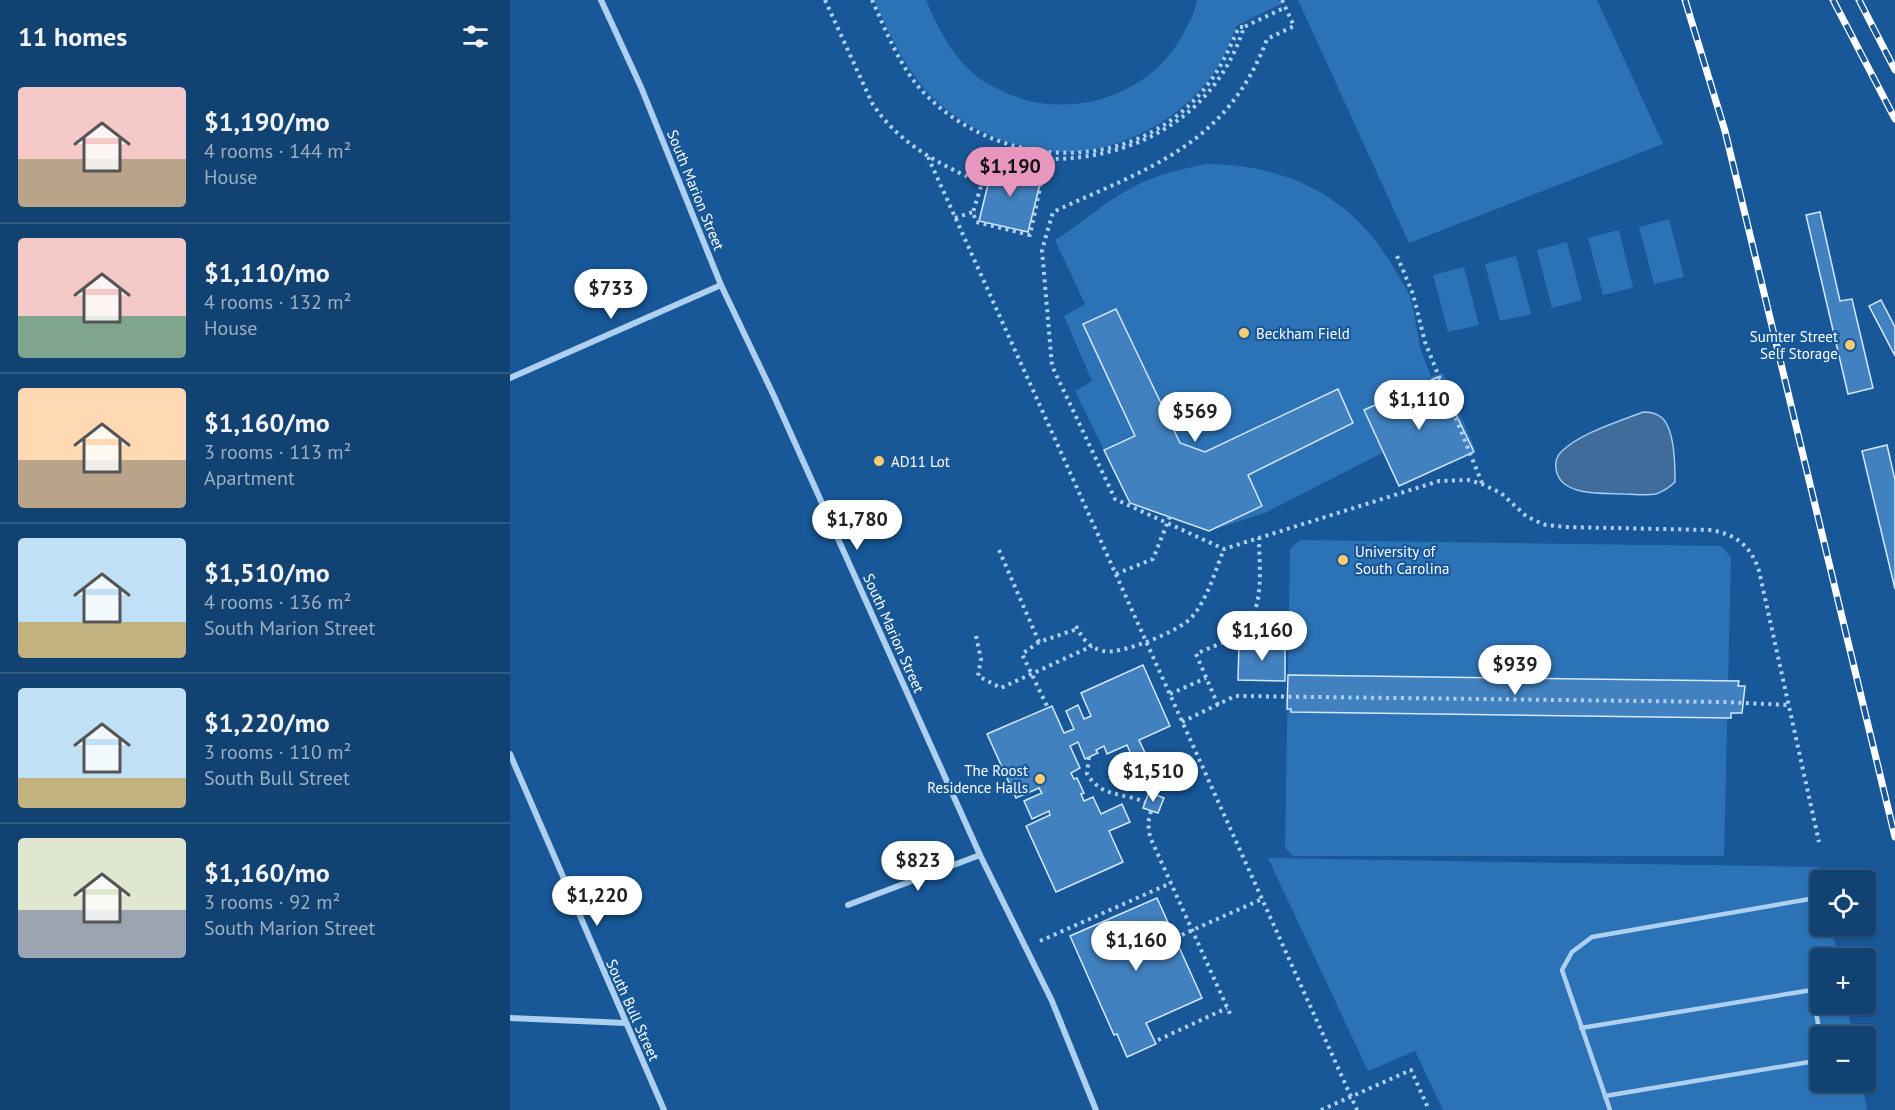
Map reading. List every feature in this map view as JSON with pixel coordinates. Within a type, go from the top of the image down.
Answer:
[{"type":"street","name":"South Marion Street","points":[[601,0],[641,87],[721,285],[773,394],[980,855],[1052,1001],[1096,1110]]},
{"type":"street","points":[[510,378],[721,285]]},
{"type":"street","name":"South Bull Street","points":[[510,754],[664,1110]]},
{"type":"street","points":[[848,905],[980,855]]},
{"type":"street","points":[[510,1018],[625,1023]]},
{"type":"lane","points":[[1610,1110],[1562,970],[1572,952],[1592,937],[1810,899]]},
{"type":"lane","points":[[1581,1028],[1810,990]]},
{"type":"lane","points":[[1605,1096],[1810,1062]]},
{"type":"path","points":[[825,0],[872,103],[892,130],[928,157],[982,183],[973,212],[976,222],[1030,235],[1046,159],[1083,158],[1110,153],[1149,139],[1171,125],[1190,111],[1216,84],[1239,43],[1244,27]]},
{"type":"path","points":[[872,0],[899,57],[925,94],[955,120],[972,130],[999,142],[1041,153],[1086,152],[1111,148],[1154,130],[1179,114],[1208,85],[1228,52],[1239,27],[1244,27],[1286,7]]},
{"type":"path","points":[[1282,0],[1294,26],[1267,39],[1252,75],[1212,125],[1165,160],[1053,212],[1042,250],[1052,366],[1115,499],[1224,549],[1439,481],[1468,480],[1501,493],[1526,516],[1546,525],[1710,530],[1731,535],[1755,558],[1759,571],[1819,842]]},
{"type":"path","points":[[1018,166],[1021,149]]},
{"type":"path","points":[[928,157],[1358,1110]]},
{"type":"path","points":[[955,218],[973,212]]},
{"type":"path","points":[[1397,256],[1413,294],[1425,342],[1482,484]]},
{"type":"path","points":[[1116,574],[1153,559],[1171,514]]},
{"type":"path","points":[[1218,705],[1196,654],[1236,635],[1249,623],[1258,593],[1259,538]]},
{"type":"path","points":[[1047,706],[1022,654],[1039,642],[1077,628],[1092,646],[1101,651],[1111,652],[1122,651],[1182,626],[1199,607],[1224,549]]},
{"type":"path","points":[[999,550],[1039,642]]},
{"type":"path","points":[[976,636],[981,659],[978,676],[1001,688],[1092,646]]},
{"type":"path","points":[[1170,694],[1206,678]]},
{"type":"path","points":[[1182,722],[1235,696],[1723,702],[1789,705]]},
{"type":"path","points":[[1089,757],[1087,774],[1096,786],[1110,794],[1128,796],[1145,802]]},
{"type":"path","points":[[1151,811],[1148,823],[1150,837],[1231,1016]]},
{"type":"path","points":[[1025,947],[1171,883]]},
{"type":"path","points":[[1175,938],[1262,899]]},
{"type":"path","points":[[1158,1040],[1227,1008]]},
{"type":"path","points":[[1321,1110],[1411,1070],[1429,1110]]},
{"type":"shaded area","points":[[874,0],[926,0],[954,53],[970,71],[1000,90],[1024,99],[1049,104],[1075,104],[1100,99],[1124,90],[1146,77],[1165,59],[1181,38],[1193,15],[1197,0],[1279,0],[1281,4],[1236,26],[1224,55],[1209,79],[1171,116],[1135,136],[1109,146],[1061,152],[1017,145],[974,128],[955,116],[923,87],[908,67]]},
{"type":"shaded area","points":[[1298,0],[1597,0],[1663,144],[1409,243]]},
{"type":"shaded area","name":"Beckham Field","points":[[1207,164],[1237,166],[1292,179],[1316,190],[1339,205],[1360,223],[1379,245],[1409,294],[1420,347],[1431,377],[1443,373],[1475,449],[1402,483],[1386,451],[1265,513],[1209,531],[1130,503],[1075,391],[1092,381],[1064,316],[1085,304],[1055,240],[1106,203],[1143,182],[1164,174]]},
{"type":"shaded area","points":[[1669,219],[1684,277],[1654,284],[1639,227]]},
{"type":"shaded area","points":[[1619,230],[1633,288],[1603,295],[1588,238]]},
{"type":"shaded area","points":[[1567,242],[1582,300],[1552,308],[1537,250]]},
{"type":"shaded area","points":[[1516,256],[1531,314],[1500,321],[1485,264]]},
{"type":"shaded area","points":[[1464,267],[1479,325],[1448,332],[1433,275]]},
{"type":"shaded area","points":[[1643,412],[1653,413],[1666,422],[1672,438],[1675,467],[1675,482],[1671,486],[1656,494],[1644,495],[1584,492],[1565,485],[1556,469],[1559,454],[1578,439]]},
{"type":"shaded area","points":[[1300,540],[1721,546],[1731,557],[1724,856],[1293,856],[1285,848],[1290,549]]},
{"type":"shaded area","points":[[1268,858],[1819,867],[1820,870],[1810,870],[1810,936],[1833,936],[1836,948],[1810,948],[1810,1014],[1848,1014],[1851,1026],[1810,1026],[1810,1092],[1864,1092],[1867,1110],[1443,1110],[1415,1051],[1368,1071]]},
{"type":"building","points":[[993,164],[1042,176],[1028,232],[979,221]]},
{"type":"building","name":"Sumter Street Self Storage","points":[[1820,212],[1840,301],[1852,299],[1873,388],[1848,394],[1806,215]]},
{"type":"building","name":"Sumter Street Self Storage","points":[[1881,300],[1895,327],[1895,356],[1869,306]]},
{"type":"building","points":[[1116,309],[1180,443],[1205,452],[1338,389],[1353,423],[1248,475],[1262,506],[1209,531],[1130,503],[1104,450],[1135,436],[1083,324]]},
{"type":"building","points":[[1438,377],[1474,452],[1399,486],[1364,410]]},
{"type":"building","points":[[1887,445],[1895,480],[1895,589],[1862,451]]},
{"type":"building","points":[[1239,643],[1285,644],[1285,681],[1238,680]]},
{"type":"building","name":"The Roost Residence Halls","points":[[1143,665],[1170,726],[1139,740],[1149,761],[1136,766],[1127,745],[1107,754],[1104,746],[1096,750],[1098,753],[1085,759],[1078,742],[1070,746],[1080,768],[1071,773],[1074,779],[1077,778],[1084,793],[1081,794],[1084,801],[1093,797],[1101,814],[1122,804],[1130,822],[1109,831],[1123,862],[1056,892],[1026,826],[1050,815],[1049,811],[1032,819],[1024,801],[1042,793],[1039,788],[1016,798],[987,734],[1052,706],[1064,733],[1074,729],[1066,711],[1078,705],[1084,719],[1091,716],[1081,693]]},
{"type":"building","points":[[1288,675],[1739,681],[1738,686],[1745,686],[1742,713],[1731,713],[1731,718],[1291,712],[1291,709],[1287,709]]},
{"type":"building","points":[[1149,792],[1164,798],[1158,813],[1143,808]]},
{"type":"building","points":[[1157,898],[1202,998],[1146,1023],[1156,1044],[1127,1057],[1117,1034],[1114,1035],[1070,936]]},
{"type":"railway","points":[[1685,0],[1725,131],[1895,837]]},
{"type":"railway","points":[[1833,0],[1895,119]]},
{"type":"railway","points":[[1859,0],[1895,70]]},
{"type":"place","name":"Beckham Field","points":[[1244,333]]},
{"type":"place","name":"Sumter Street Self Storage","points":[[1850,345]]},
{"type":"place","name":"AD11 Lot","points":[[879,461]]},
{"type":"place","name":"University of South Carolina","points":[[1343,560]]},
{"type":"place","name":"The Roost Residence Halls","points":[[1040,779]]}]
